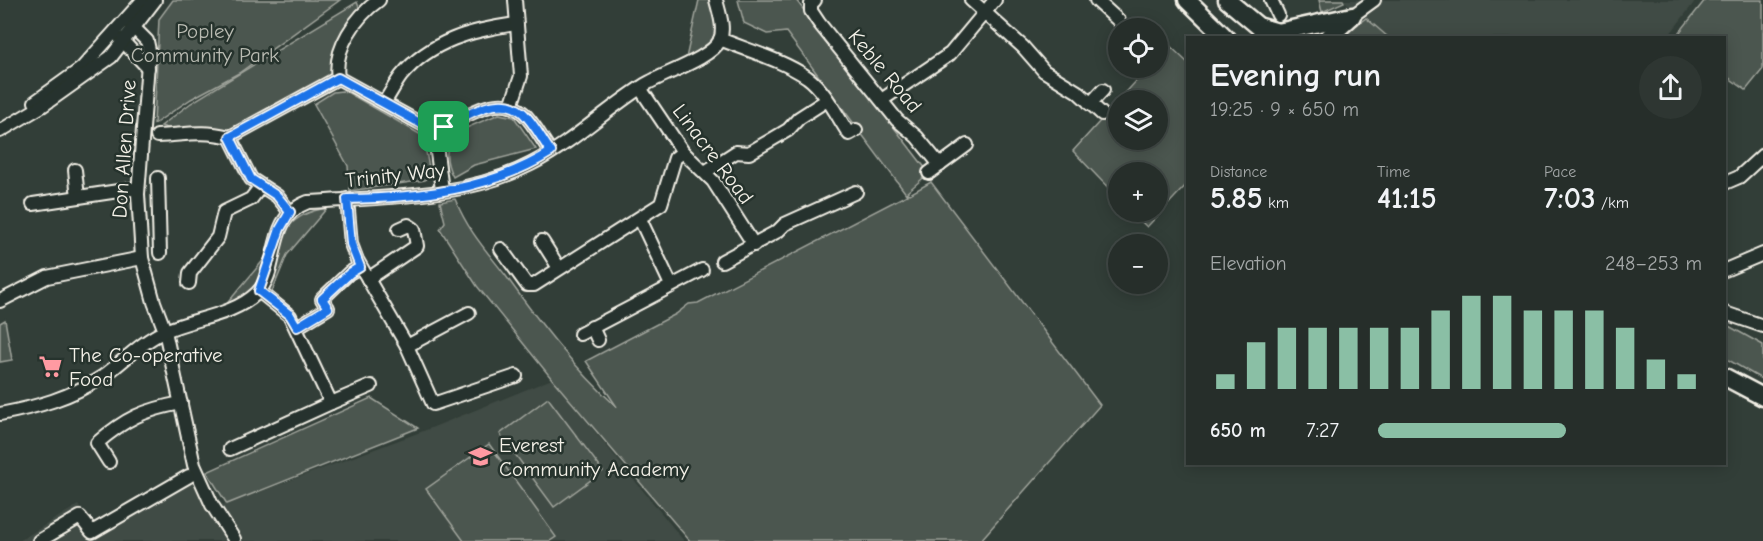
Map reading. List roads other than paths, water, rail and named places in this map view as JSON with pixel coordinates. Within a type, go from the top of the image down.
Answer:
[{"type":"main road","points":[[1187,0],[1224,36]]},
{"type":"main road","points":[[1214,0],[1257,36]]},
{"type":"main road","points":[[1227,0],[1258,26],[1277,28],[1352,16]]},
{"type":"main road","points":[[1309,36],[1352,16]]},
{"type":"main road","points":[[1330,36],[1352,16]]},
{"type":"main road","points":[[1726,378],[1763,397]]},
{"type":"street","points":[[1,130],[120,38],[143,0]]},
{"type":"street","points":[[130,24],[155,0]]},
{"type":"street","points":[[338,78],[337,58],[345,42],[358,21],[379,0]]},
{"type":"street","points":[[511,106],[521,76],[515,0]]},
{"type":"street","points":[[716,0],[721,22],[720,39],[807,77],[827,100],[849,134],[856,130]]},
{"type":"street","name":"Keble Road","points":[[815,0],[811,4],[811,11],[883,99],[897,120],[917,137],[940,165]]},
{"type":"street","points":[[971,0],[986,12],[1044,71],[1102,114]]},
{"type":"street","points":[[883,99],[950,54],[995,0]]},
{"type":"street","points":[[1096,0],[1116,18]]},
{"type":"street","points":[[1271,0],[1277,28]]},
{"type":"street","points":[[1352,16],[1374,0]]},
{"type":"street","name":"Don Allen Drive","points":[[130,24],[147,41],[148,68],[138,188],[138,226],[142,258],[165,331],[194,465],[212,505],[234,539]]},
{"type":"street","points":[[384,103],[402,75],[446,40],[482,29],[516,24]]},
{"type":"street","name":"Don Allen Drive","points":[[120,38],[148,68]]},
{"type":"street","name":"Trinity Way","points":[[290,212],[308,202],[395,197],[495,179],[531,164],[551,152],[600,120],[640,88],[715,48],[720,39]]},
{"type":"street","points":[[338,78],[438,133]]},
{"type":"street","points":[[157,136],[180,136],[201,132],[230,137],[338,78]]},
{"type":"street","name":"Linacre Road","points":[[640,88],[683,152],[705,172],[754,244]]},
{"type":"street","points":[[1090,104],[1103,90]]},
{"type":"street","points":[[705,172],[736,152],[749,153],[788,130],[799,118],[827,100]]},
{"type":"street","points":[[442,190],[436,145],[438,133],[444,127],[491,106],[511,106],[523,113],[551,152]]},
{"type":"street","points":[[0,414],[57,400],[101,377],[153,337],[233,308],[259,291],[280,229],[290,212],[277,196],[251,179],[230,137]]},
{"type":"street","points":[[929,173],[967,145]]},
{"type":"street","points":[[501,249],[527,285],[534,285],[661,204],[675,158],[683,152]]},
{"type":"street","points":[[1726,183],[1739,177],[1763,156]]},
{"type":"street","points":[[75,170],[78,197]]},
{"type":"street","points":[[158,178],[160,253]]},
{"type":"street","points":[[189,282],[190,273],[218,237],[224,212],[251,199],[261,186]]},
{"type":"street","points":[[33,204],[55,206],[78,197],[138,188]]},
{"type":"street","points":[[347,199],[351,244],[360,267],[407,346],[433,404],[516,376]]},
{"type":"street","points":[[722,261],[778,231],[785,224],[852,199]]},
{"type":"street","points":[[640,219],[671,285]]},
{"type":"street","points":[[138,226],[159,225]]},
{"type":"street","points":[[368,279],[417,246],[414,229],[408,225],[399,229]]},
{"type":"street","points":[[542,241],[559,268]]},
{"type":"street","points":[[1726,270],[1763,254]]},
{"type":"street","points":[[0,300],[46,277],[142,258]]},
{"type":"street","points":[[297,327],[328,308],[322,299],[350,273],[360,267]]},
{"type":"street","points":[[579,333],[702,270]]},
{"type":"street","points":[[259,291],[290,315],[332,403]]},
{"type":"street","points":[[407,346],[469,313]]},
{"type":"street","points":[[1726,313],[1763,326]]},
{"type":"street","points":[[592,327],[598,340]]},
{"type":"street","points":[[230,449],[371,386]]},
{"type":"street","points":[[109,462],[97,443],[110,431],[128,418],[147,409],[181,403]]},
{"type":"street","points":[[39,541],[80,517],[92,532],[189,476]]},
{"type":"place","name":"The Co-operative Food","points":[[51,367]]},
{"type":"place","name":"Everest Community Academy","points":[[481,457]]},
{"type":"park label","name":"Popley Community Park","points":[[205,43]]}]
